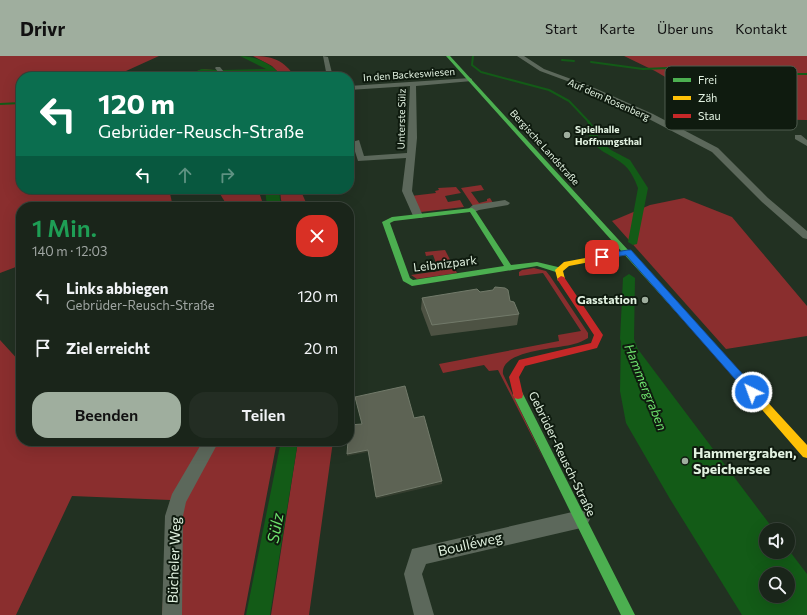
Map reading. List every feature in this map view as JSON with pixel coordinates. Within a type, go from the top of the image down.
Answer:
[{"type":"street","name":"Bergische Landstraße","points":[[448,56],[561,182],[628,252],[807,453]]},
{"type":"street","name":"Auf dem Rosenberg","points":[[520,56],[542,70],[588,87],[665,124]]},
{"type":"street","points":[[325,57],[329,72]]},
{"type":"street","points":[[218,68],[221,72]]},
{"type":"street","name":"In den Backeswiesen","points":[[354,88],[470,80]]},
{"type":"street","name":"Unterste Sülz","points":[[413,83],[411,155],[407,191],[418,216]]},
{"type":"street","name":"Auf dem Rosenberg","points":[[677,130],[715,150],[765,200],[804,232]]},
{"type":"street","points":[[798,137],[807,144]]},
{"type":"street","name":"Unterste Sülz","points":[[356,142],[361,159],[411,155]]},
{"type":"street","name":"Leibnizpark","points":[[505,203],[476,207],[472,210],[392,219],[386,222],[406,280],[412,283],[537,264],[559,270]]},
{"type":"street","points":[[472,210],[476,214],[509,268]]},
{"type":"street","points":[[559,270],[567,264],[628,252]]},
{"type":"street","name":"Gebrüder-Reusch-Straße","points":[[559,270],[559,277],[599,335],[594,346],[522,363],[514,377],[518,396],[628,615]]},
{"type":"street","name":"Bücheler Weg","points":[[172,615],[174,516],[178,500],[208,446]]},
{"type":"street","name":"Boulléweg","points":[[424,615],[414,574],[419,556],[581,519]]},
{"type":"shaded area","points":[[0,56],[159,56],[126,71],[129,72],[16,72],[16,194],[170,194],[172,202],[16,202],[16,267],[0,273]]},
{"type":"shaded area","points":[[253,56],[277,60],[292,72],[278,72],[272,66]]},
{"type":"shaded area","points":[[624,56],[807,56],[807,120],[797,120],[797,66],[665,66],[665,77]]},
{"type":"shaded area","points":[[203,69],[213,70],[215,72],[195,72]]},
{"type":"shaded area","points":[[481,185],[484,190],[471,192],[479,203],[487,201],[487,199],[490,198],[493,203],[473,206],[461,188]]},
{"type":"shaded area","points":[[456,187],[461,193],[445,196],[448,202],[460,200],[464,207],[421,212],[411,196],[436,193],[435,191],[439,190],[438,188]]},
{"type":"shaded area","points":[[220,194],[260,194],[262,202],[225,202]]},
{"type":"shaded area","points":[[280,194],[302,194],[306,202],[282,202]]},
{"type":"shaded area","points":[[684,198],[732,217],[807,306],[807,336],[726,349],[612,221],[650,205]]},
{"type":"shaded area","points":[[445,250],[457,273],[417,279],[411,275],[439,271],[433,255],[426,256],[425,252]]},
{"type":"shaded area","points":[[534,268],[546,271],[588,333],[588,338],[578,343],[543,349],[520,355],[510,360],[504,366],[503,374],[544,460],[498,370],[489,371],[484,365],[443,373],[439,364],[559,341],[558,335],[581,331],[543,273],[519,276],[519,272],[522,270]]},
{"type":"shaded area","points":[[0,340],[16,358],[16,446],[276,446],[244,615],[162,615],[170,500],[72,496],[16,615],[0,615]]},
{"type":"shaded area","points":[[297,446],[332,446],[309,615],[271,615]]},
{"type":"water","points":[[240,56],[258,59],[279,72],[269,72],[266,69]]},
{"type":"water","points":[[266,194],[279,194],[281,202],[266,202]]},
{"type":"water","name":"Hammergraben, Speichersee","points":[[621,337],[631,340],[769,523],[759,523],[759,559],[795,558],[807,574],[807,615],[742,615],[670,499],[626,423],[620,391]]},
{"type":"water","name":"Sülz","points":[[280,446],[297,446],[270,615],[246,615]]},
{"type":"building","points":[[495,287],[505,288],[508,290],[510,301],[514,302],[519,314],[432,325],[422,298],[477,289],[480,292],[493,290]]},
{"type":"building","points":[[405,386],[414,418],[424,416],[442,481],[376,497],[368,450],[347,454],[348,446],[354,446],[354,425],[362,424],[355,397]]},
{"type":"waterway","name":"Hammergraben","points":[[473,56],[472,65],[481,72],[549,90],[569,101],[589,122]]},
{"type":"waterway","points":[[562,60],[574,61]]},
{"type":"waterway","points":[[591,62],[643,69],[665,68]]},
{"type":"waterway","points":[[197,72],[202,70],[217,71]]},
{"type":"waterway","points":[[222,71],[270,70]]},
{"type":"waterway","points":[[797,74],[807,74]]},
{"type":"waterway","points":[[0,104],[16,103]]},
{"type":"waterway","name":"Hammergraben","points":[[588,121],[593,128]]},
{"type":"waterway","name":"Hammergraben","points":[[593,128],[594,137],[599,144],[608,152],[627,162],[639,179],[643,188],[633,242]]},
{"type":"waterway","name":"Hammergraben","points":[[629,278],[627,339],[633,355]]},
{"type":"traffic: fast","points":[[448,56],[714,349]]},
{"type":"traffic: fast","points":[[509,268],[412,283],[406,279],[386,222],[392,219],[472,210],[509,268],[537,264],[559,270]]},
{"type":"traffic: fast","points":[[518,395],[628,615]]},
{"type":"traffic: slow","points":[[561,279],[559,270],[567,264],[628,252]]},
{"type":"traffic: slow","points":[[714,349],[807,453]]},
{"type":"traffic: jam","points":[[518,395],[514,377],[522,363],[594,346],[599,335],[561,279]]},
{"type":"place","name":"Spielhalle Hoffnungsthal","points":[[567,135]]},
{"type":"place","name":"Gasstation","points":[[645,300]]},
{"type":"place","name":"Hammergraben, Speichersee","points":[[685,461]]},
{"type":"route","points":[[602,257],[628,252],[752,392]]}]
